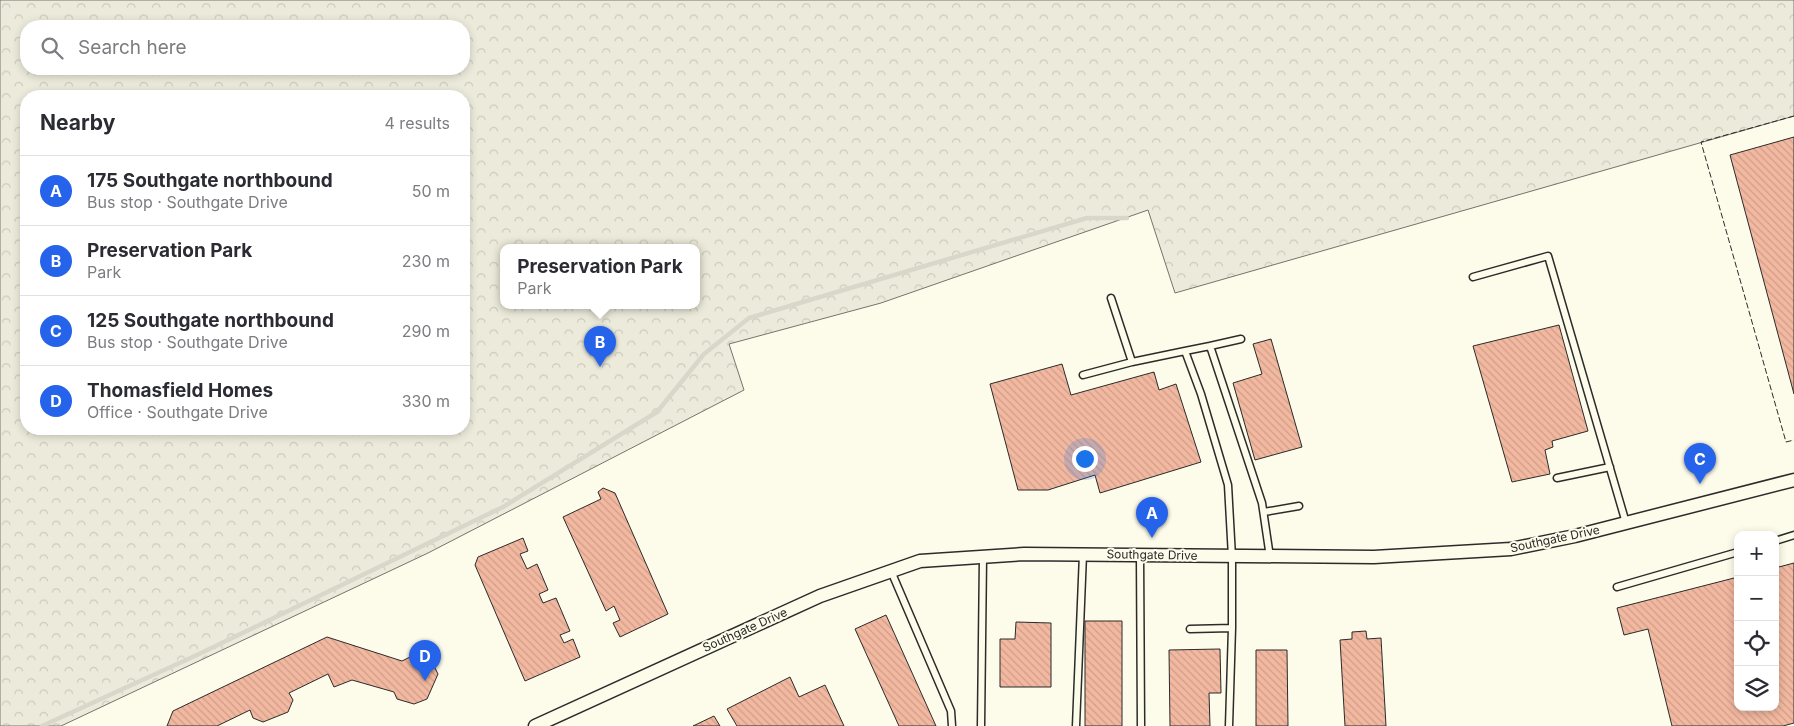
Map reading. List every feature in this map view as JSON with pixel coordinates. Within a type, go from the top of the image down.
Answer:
[{"type":"street","name":"Southgate Drive","points":[[536,726],[820,596],[920,561],[1024,554],[1374,557],[1511,549],[1626,523],[1794,480]]},
{"type":"lane","points":[[1473,277],[1548,256],[1626,523]]},
{"type":"lane","points":[[1111,298],[1132,362]]},
{"type":"lane","points":[[1083,375],[1241,338]]},
{"type":"lane","points":[[1210,346],[1262,503],[1270,557]]},
{"type":"lane","points":[[1185,351],[1201,394],[1228,485],[1232,557],[1229,726]]},
{"type":"lane","points":[[1557,478],[1610,467]]},
{"type":"lane","points":[[1264,512],[1299,506]]},
{"type":"lane","points":[[1779,540],[1794,535]]},
{"type":"lane","points":[[1618,586],[1734,553]]},
{"type":"lane","points":[[1076,726],[1082,554]]},
{"type":"lane","points":[[1140,555],[1141,726]]},
{"type":"lane","points":[[982,726],[984,557]]},
{"type":"lane","points":[[891,571],[951,711],[952,726]]},
{"type":"lane","points":[[1190,629],[1232,628]]},
{"type":"green space","points":[[0,0],[1794,0],[1794,116],[1175,293],[1148,210],[881,303],[729,344],[744,390],[428,553],[61,726],[0,726]]},
{"type":"building","points":[[1794,137],[1794,394],[1730,155]]},
{"type":"building","points":[[1559,325],[1588,431],[1552,441],[1553,447],[1545,450],[1550,474],[1512,482],[1473,346]]},
{"type":"building","points":[[1271,339],[1302,447],[1255,460],[1233,383],[1262,374],[1253,344]]},
{"type":"building","points":[[1062,364],[1071,395],[1154,372],[1159,390],[1176,384],[1201,462],[1100,493],[1095,475],[1048,490],[1018,490],[990,384]]},
{"type":"building","points":[[603,488],[615,493],[668,614],[620,637],[613,623],[620,620],[614,606],[606,611],[563,517],[601,499],[598,492]]},
{"type":"building","points":[[523,538],[528,551],[520,554],[527,569],[537,564],[548,590],[539,594],[543,603],[556,598],[570,631],[560,635],[564,643],[573,639],[580,657],[525,681],[475,565],[478,557]]},
{"type":"building","points":[[1794,563],[1794,723],[1783,726],[1672,726],[1648,629],[1624,635],[1617,608],[1734,578],[1734,711],[1779,711],[1779,567]]},
{"type":"building","points":[[886,615],[936,726],[899,726],[855,629]]},
{"type":"building","points":[[1085,621],[1122,621],[1122,726],[1085,726]]},
{"type":"building","points":[[1016,622],[1051,623],[1051,687],[1000,687],[1000,639],[1015,639]]},
{"type":"building","points":[[1366,631],[1367,639],[1381,638],[1386,726],[1345,726],[1340,640],[1352,639],[1352,632]]},
{"type":"building","points":[[327,637],[402,661],[412,656],[432,662],[438,674],[427,699],[414,704],[397,699],[394,692],[352,680],[334,687],[328,674],[289,693],[293,700],[288,712],[263,722],[253,718],[250,710],[217,726],[167,726],[173,711]]},
{"type":"building","points":[[1220,649],[1221,693],[1209,693],[1210,726],[1170,726],[1169,650]]},
{"type":"building","points":[[1256,650],[1287,650],[1288,726],[1256,726]]},
{"type":"building","points":[[790,677],[799,697],[825,685],[844,726],[737,726],[727,709]]},
{"type":"building","points":[[714,716],[720,726],[693,726]]},
{"type":"waterway","points":[[42,726],[199,654],[503,507],[657,412],[704,354],[749,318],[1087,218],[1127,218]]},
{"type":"fence","points":[[1794,116],[1701,142],[1786,442],[1794,440]]},
{"type":"place","name":"Preservation Park","points":[[600,367]]},
{"type":"place","name":"125 Southgate northbound","points":[[1700,484]]},
{"type":"place","name":"175 Southgate northbound","points":[[1152,538]]},
{"type":"place","name":"Thomasfield Homes","points":[[425,681]]}]
